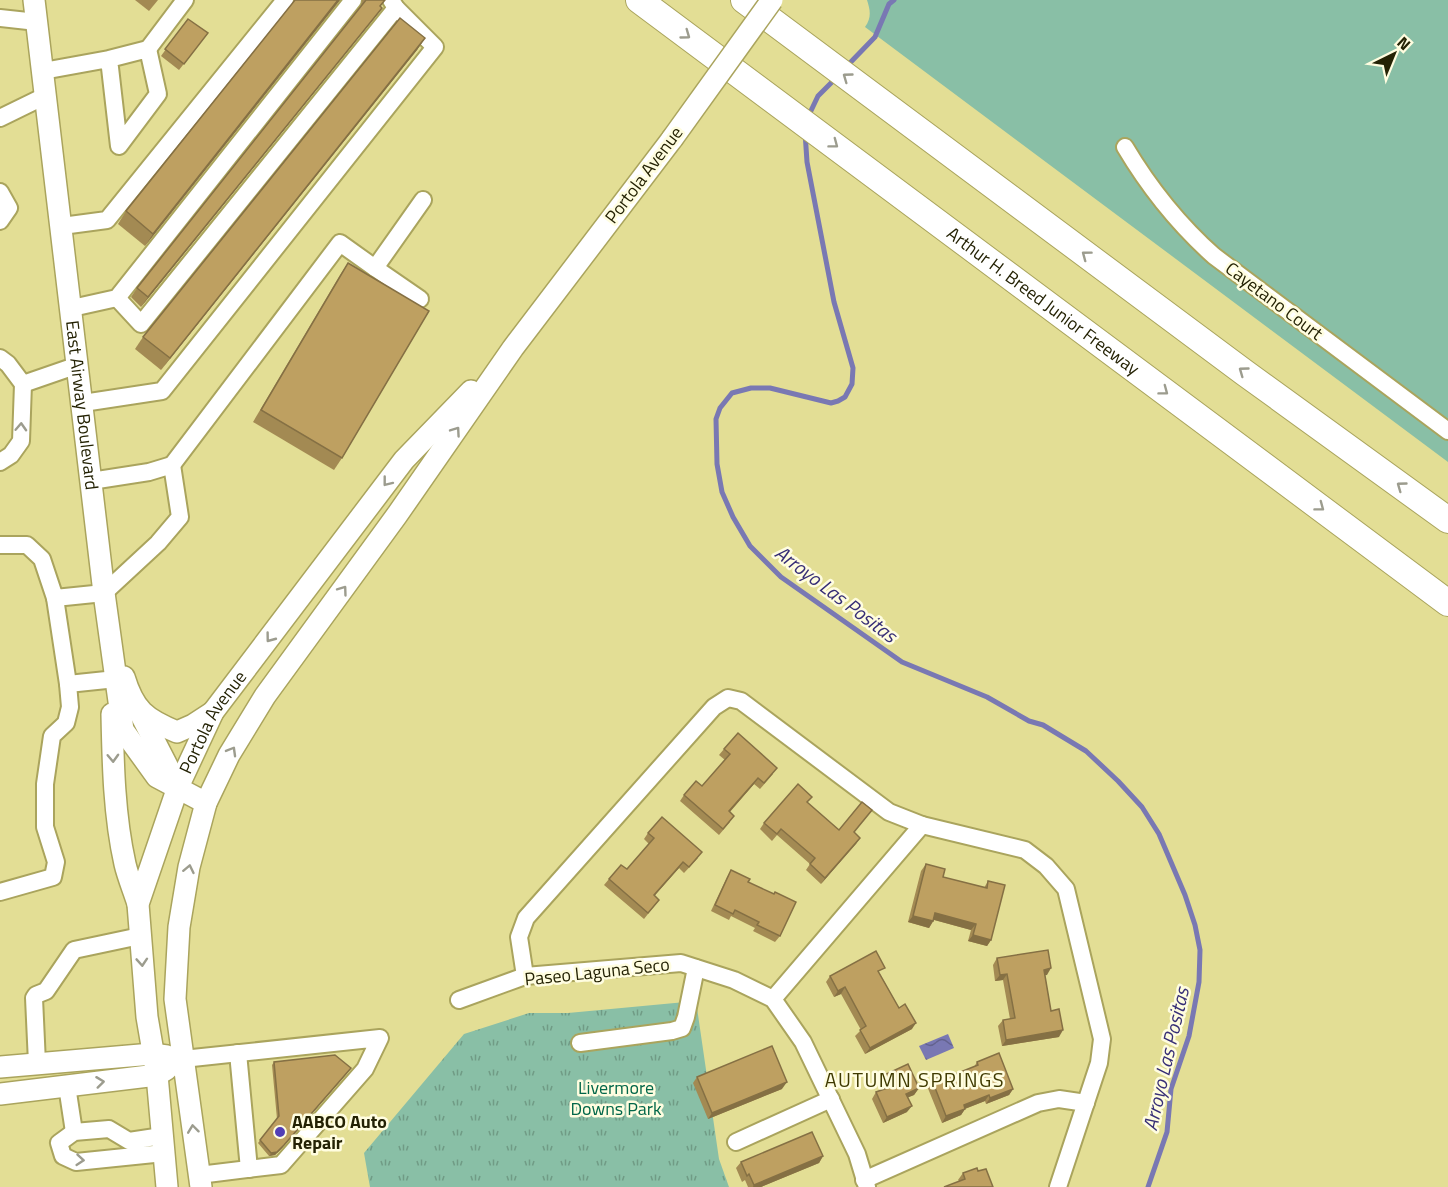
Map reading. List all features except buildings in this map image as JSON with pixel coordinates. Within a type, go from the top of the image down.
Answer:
[{"type":"highway","name":"Arthur H. Breed Junior Freeway","points":[[639,0],[1448,603]]},
{"type":"highway","points":[[744,0],[1245,373],[1448,520]]},
{"type":"main road","name":"East Airway Boulevard","points":[[34,0],[109,626]]},
{"type":"main road","name":"Portola Avenue","points":[[200,1181],[175,999],[178,933],[189,867],[206,803],[229,755],[265,696],[397,515],[513,348],[672,139],[772,0]]},
{"type":"main road","name":"Portola Avenue","points":[[167,1187],[157,1075],[147,1017],[138,904],[178,787],[213,712],[404,460],[513,348]]},
{"type":"main road","points":[[109,626],[129,692],[178,787]]},
{"type":"main road","points":[[109,626],[113,679],[113,766],[120,835],[125,864],[138,904]]},
{"type":"main road","points":[[113,679],[123,730],[157,777],[206,803]]},
{"type":"main road","points":[[136,707],[152,720],[177,732],[194,725],[213,712]]},
{"type":"main road","points":[[0,1066],[152,1054],[183,1059]]},
{"type":"main road","points":[[0,1094],[157,1075],[183,1059]]},
{"type":"street","points":[[43,71],[148,49],[185,0]]},
{"type":"street","points":[[62,226],[107,220],[285,0]]},
{"type":"street","points":[[72,308],[117,298],[353,0]]},
{"type":"street","points":[[83,403],[162,391],[435,47],[394,4],[141,324],[117,298]]},
{"type":"street","points":[[0,18],[37,21]]},
{"type":"street","points":[[109,59],[119,146],[158,94],[148,49]]},
{"type":"street","points":[[0,118],[47,95]]},
{"type":"street","name":"Cayetano Court","points":[[1125,147],[1142,176],[1163,204],[1187,232],[1214,256],[1448,431]]},
{"type":"street","points":[[0,192],[9,208],[0,221]]},
{"type":"street","points":[[375,268],[423,200]]},
{"type":"street","points":[[91,481],[149,472],[172,465],[340,243],[420,299]]},
{"type":"street","points":[[0,358],[8,364],[23,384],[21,441],[11,455],[0,462]]},
{"type":"street","points":[[23,384],[78,364]]},
{"type":"street","points":[[55,598],[104,593],[158,543],[180,517],[172,465]]},
{"type":"street","points":[[0,545],[27,545],[42,560],[55,598],[70,707],[66,723],[52,736],[45,784],[45,827],[56,862],[53,877],[0,892]]},
{"type":"street","points":[[68,684],[113,679]]},
{"type":"street","points":[[525,976],[519,937],[526,918],[714,707],[728,698],[741,701],[889,812],[922,825],[1025,850],[1046,866],[1066,889],[1102,1039],[1099,1063],[1058,1187]]},
{"type":"street","points":[[773,999],[922,825]]},
{"type":"street","points":[[37,1063],[34,998],[36,994],[46,991],[74,950],[140,936]]},
{"type":"street","name":"Paseo Laguna Seco","points":[[459,1000],[525,976],[681,963],[734,980],[773,999],[803,1042],[857,1154],[866,1183]]},
{"type":"street","points":[[580,1043],[682,1028],[696,968]]},
{"type":"street","points":[[183,1059],[380,1038],[365,1069],[281,1166],[249,1169],[200,1181]]},
{"type":"street","points":[[238,1053],[249,1169]]},
{"type":"street","points":[[67,1086],[74,1132]]},
{"type":"street","points":[[866,1183],[1038,1103],[1059,1099],[1086,1103]]},
{"type":"street","points":[[736,1142],[831,1100]]},
{"type":"street","points":[[109,1129],[129,1141],[163,1144],[76,1162],[63,1156],[59,1143],[74,1132],[109,1129]]},
{"type":"green space","points":[[867,0],[1448,0],[1448,462],[865,27],[870,14]]},
{"type":"green space","name":"Livermore Downs Park","points":[[696,1001],[719,1159],[729,1187],[370,1187],[364,1153],[464,1034],[529,1013],[568,1013]]},
{"type":"water","points":[[948,1034],[954,1048],[926,1060],[919,1046]]},
{"type":"waterway","name":"Arroyo Las Positas","points":[[845,68],[875,37],[889,4],[894,0]]},
{"type":"waterway","name":"Arroyo Las Positas","points":[[808,117],[818,96],[837,77]]},
{"type":"waterway","name":"Arroyo Las Positas","points":[[805,132],[807,162],[834,302],[853,368],[852,384],[845,397],[831,403],[770,388],[751,388],[732,393],[720,408],[716,419],[717,464],[722,492],[750,546],[781,577],[902,662],[987,697],[1029,721],[1043,725],[1086,751],[1142,807],[1159,834],[1185,895],[1200,950],[1199,982],[1189,1036],[1171,1089],[1167,1132],[1148,1187]]},
{"type":"place","name":"AABCO Auto Repair","points":[[280,1132]]},
{"type":"district","name":"AUTUMN SPRINGS","points":[[915,1080]]}]
